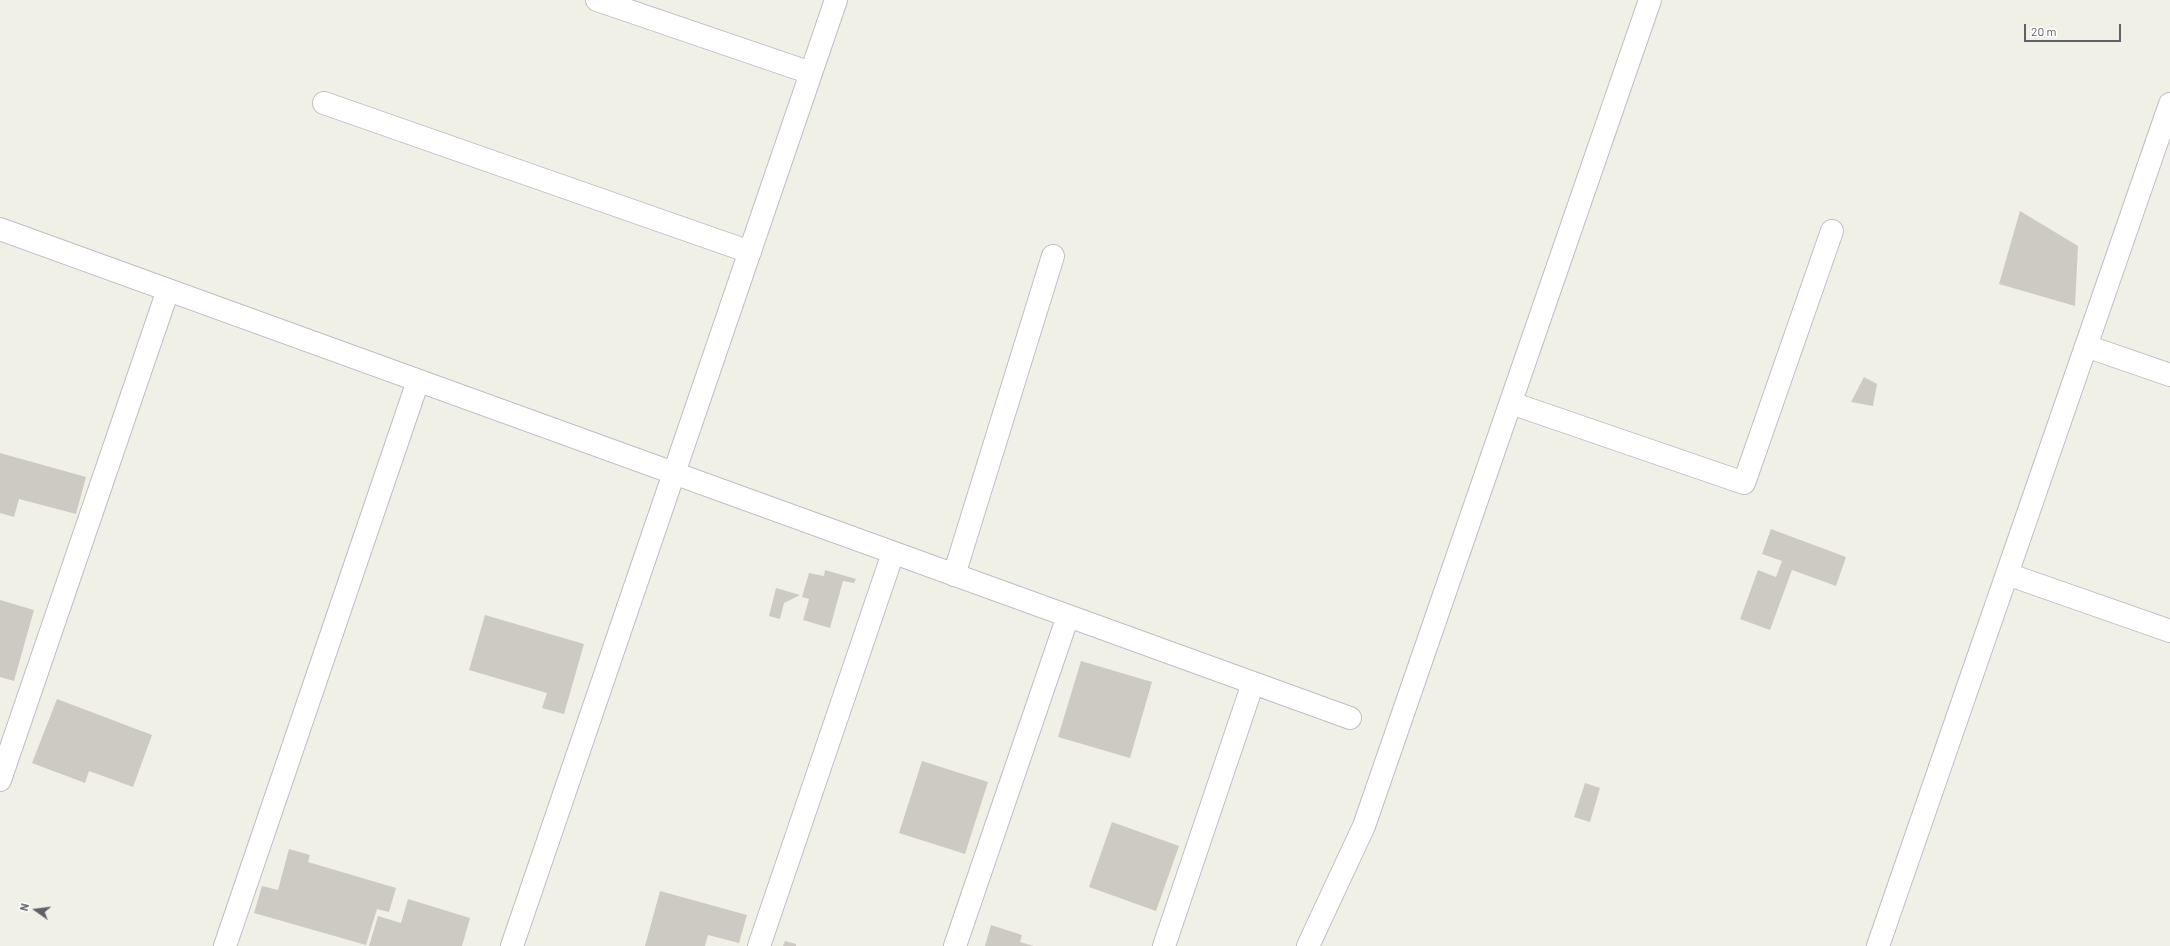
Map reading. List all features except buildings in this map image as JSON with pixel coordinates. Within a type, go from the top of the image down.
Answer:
[{"type":"street","points":[[597,0],[811,73]]},
{"type":"street","points":[[512,946],[836,0]]},
{"type":"street","points":[[1308,946],[1364,826],[1650,0]]},
{"type":"street","points":[[324,103],[750,252]]},
{"type":"street","points":[[1878,946],[2086,346],[2168,115]]},
{"type":"street","points":[[0,229],[1350,718]]},
{"type":"street","points":[[1511,403],[1744,483],[1832,231]]},
{"type":"street","points":[[954,575],[1053,256]]},
{"type":"street","points":[[0,780],[168,290]]},
{"type":"street","points":[[2086,346],[2170,375]]},
{"type":"street","points":[[224,946],[418,381]]},
{"type":"street","points":[[759,946],[893,553]]},
{"type":"street","points":[[2007,574],[2170,631]]},
{"type":"street","points":[[955,946],[1068,616]]},
{"type":"street","points":[[1164,946],[1254,684]]}]
